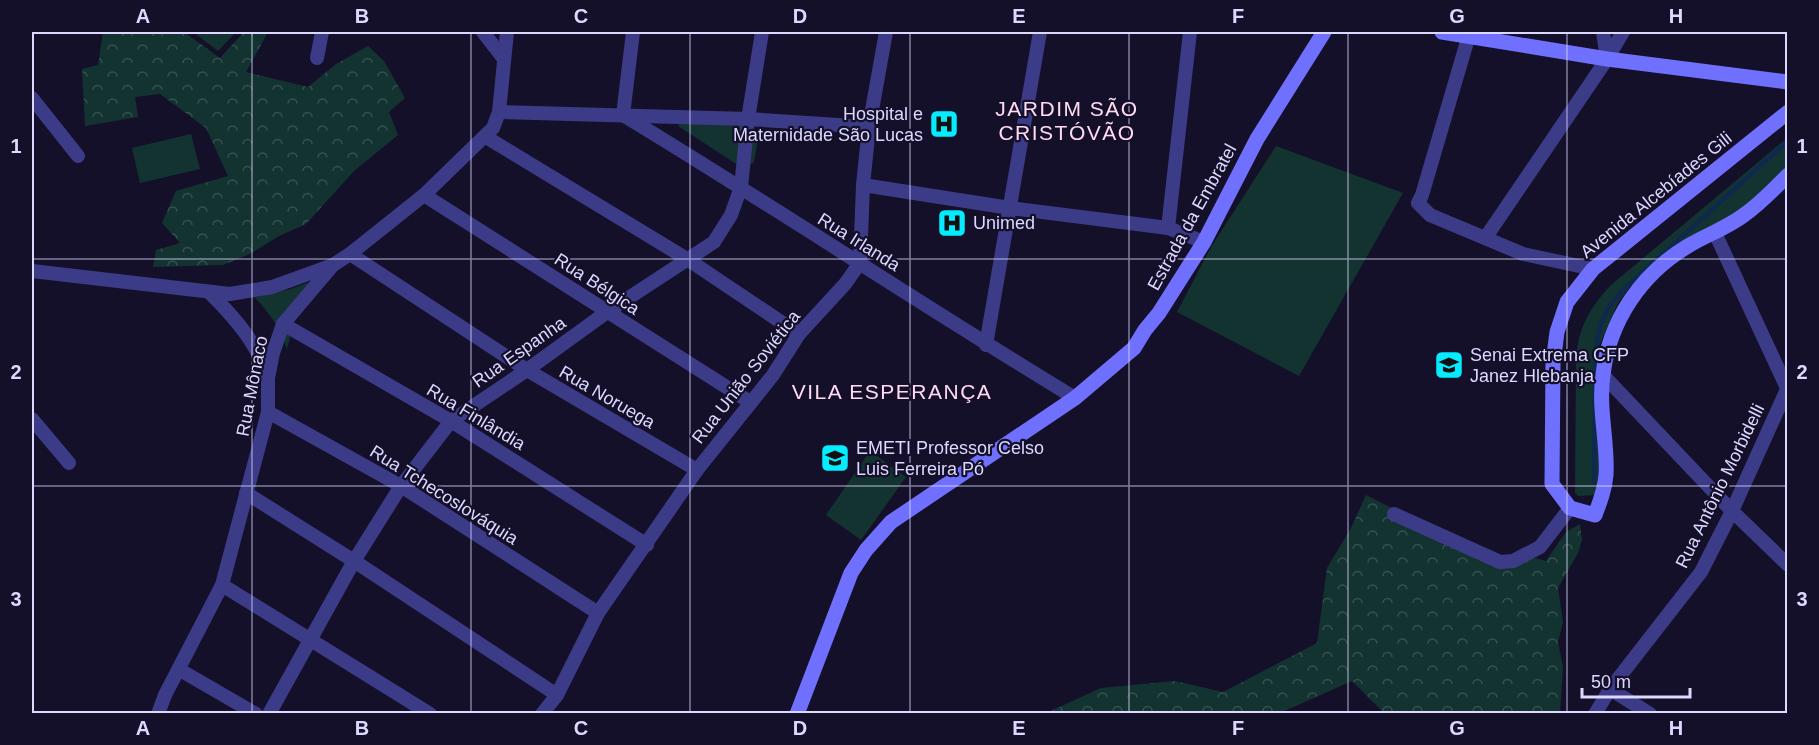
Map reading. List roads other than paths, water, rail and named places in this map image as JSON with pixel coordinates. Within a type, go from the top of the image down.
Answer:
[{"type":"street","points":[[317,58],[322,32]]},
{"type":"street","points":[[483,32],[504,59]]},
{"type":"street","name":"Rua Mônaco","points":[[158,714],[165,695],[180,670],[222,585],[268,412],[268,378],[273,353],[283,324],[333,265],[424,195],[493,128],[499,112],[507,32]]},
{"type":"street","points":[[623,115],[633,32]]},
{"type":"street","name":"Rua Espanha","points":[[269,714],[354,561],[400,486],[451,421],[607,312],[714,242],[731,215],[741,187],[748,119],[762,32]]},
{"type":"street","points":[[860,263],[863,185],[869,127],[886,32]]},
{"type":"street","points":[[986,345],[1040,32]]},
{"type":"street","points":[[1168,228],[1190,32]]},
{"type":"street","name":"Estrada da Embratel","points":[[796,714],[851,573],[866,550],[891,522],[1075,398],[1134,348],[1204,242],[1257,139],[1324,32]]},
{"type":"street","points":[[1442,32],[1607,59],[1788,82]]},
{"type":"street","points":[[1603,32],[1607,59]]},
{"type":"street","points":[[1486,237],[1623,32]]},
{"type":"street","points":[[1469,35],[1418,203],[1430,215],[1524,254],[1593,269]]},
{"type":"street","points":[[33,102],[78,156]]},
{"type":"street","points":[[499,112],[748,119],[869,127]]},
{"type":"street","name":"Avenida Alcebíades Gili","points":[[1570,508],[1552,484],[1553,363],[1557,332],[1567,302],[1593,269],[1788,112]]},
{"type":"street","name":"Rua Irlanda","points":[[623,115],[741,187],[986,345],[1075,398]]},
{"type":"street","points":[[486,136],[687,259],[799,334]]},
{"type":"street","points":[[1394,514],[1500,562],[1513,561],[1540,548],[1570,508],[1595,515],[1604,493],[1606,474],[1601,410],[1603,375],[1611,338],[1630,300],[1648,277],[1687,247],[1749,212],[1788,175]]},
{"type":"street","points":[[863,185],[1010,208],[1168,228],[1204,242]]},
{"type":"street","name":"Rua Bélgica","points":[[424,195],[750,402]]},
{"type":"street","points":[[1715,233],[1787,387]]},
{"type":"street","name":"Rua Noruega","points":[[350,254],[527,370],[697,470]]},
{"type":"street","name":"Rua União Soviética","points":[[542,714],[556,695],[598,614],[697,470],[773,375],[799,334],[845,284],[860,263]]},
{"type":"street","points":[[32,271],[230,294],[272,287],[333,265]]},
{"type":"street","points":[[210,293],[253,342],[268,378]]},
{"type":"street","name":"Rua Finlândia","points":[[283,324],[451,421],[647,545]]},
{"type":"street","points":[[1603,375],[1732,511],[1788,565]]},
{"type":"street","name":"Rua Antônio Morbidelli","points":[[1595,714],[1610,689],[1701,572],[1732,511],[1787,387]]},
{"type":"street","name":"Rua Tchecoslováquia","points":[[268,412],[400,486],[598,614]]},
{"type":"street","points":[[32,419],[69,463]]},
{"type":"street","points":[[246,493],[354,561],[556,695]]},
{"type":"street","points":[[222,585],[430,714]]},
{"type":"street","points":[[180,670],[256,714]]},
{"type":"street","points":[[1610,689],[1650,714]]},
{"type":"waterway","points":[[1594,483],[1595,362],[1601,323],[1610,305],[1623,290],[1788,141]]},
{"type":"place","name":"Hospital e Maternidade São Lucas","points":[[944,124]]},
{"type":"place","name":"Unimed","points":[[952,223]]},
{"type":"place","name":"Senai Extrema CFP Janez Hlebanja","points":[[1449,365]]},
{"type":"place","name":"EMETI Professor Celso Luis Ferreira Pó","points":[[835,458]]},
{"type":"district","name":"JARDIM SÃO CRISTÓVÃO","points":[[1067,121]]},
{"type":"district","name":"VILA ESPERANÇA","points":[[892,392]]}]
